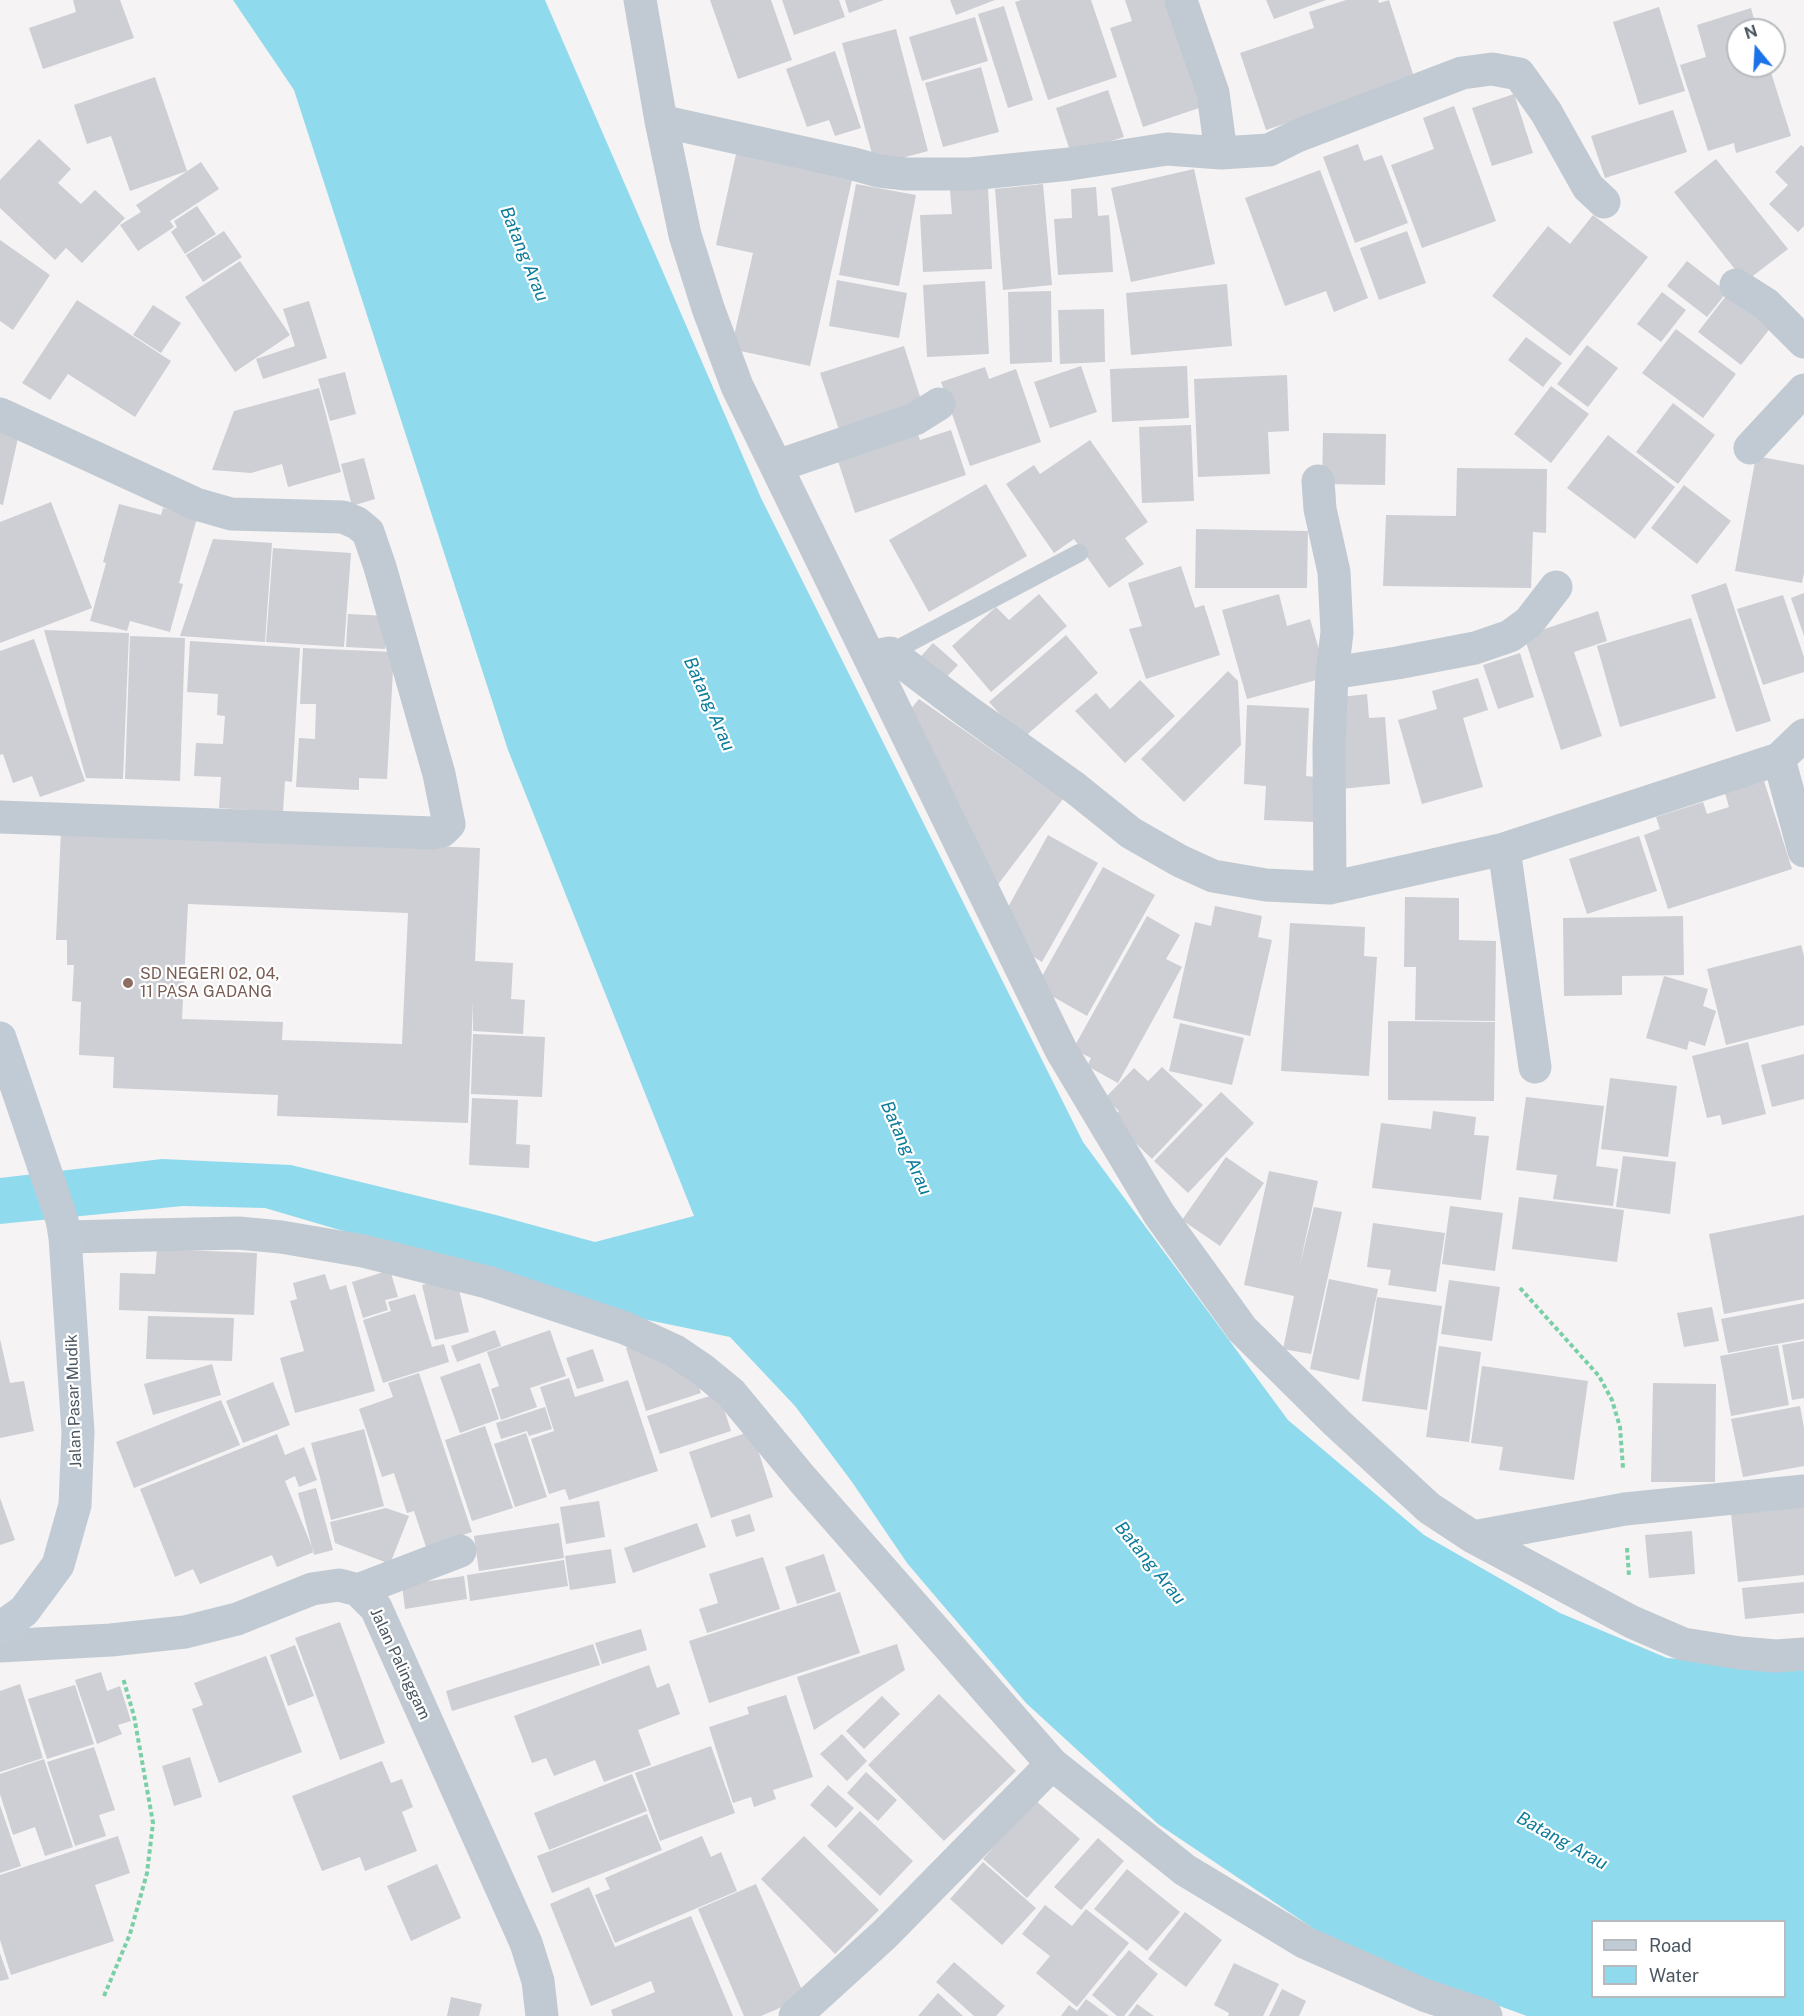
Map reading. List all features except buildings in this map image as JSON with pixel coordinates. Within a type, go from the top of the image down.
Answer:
[{"type":"main road","name":"Jalan Pasar Mudik","points":[[0,1038],[63,1228],[78,1432],[75,1505],[58,1565],[24,1611],[0,1628]]},
{"type":"street","points":[[640,0],[661,121],[685,235],[708,308],[737,386],[777,466],[880,655],[1060,1050],[1160,1214],[1242,1329],[1337,1423],[1429,1508],[1473,1537],[1632,1622],[1683,1644],[1776,1656],[1804,1654]]},
{"type":"street","points":[[1181,1],[1213,93],[1221,153]]},
{"type":"street","points":[[661,121],[879,171],[906,174],[970,174],[1048,166],[1167,149],[1221,153],[1269,150],[1297,136],[1462,73],[1492,69],[1519,74],[1546,112],[1588,187],[1604,202]]},
{"type":"street","points":[[1736,285],[1766,304],[1804,342]]},
{"type":"street","points":[[1750,448],[1804,390]]},
{"type":"street","points":[[777,466],[915,419],[939,404]]},
{"type":"street","points":[[0,414],[196,504],[231,514],[343,518],[357,523],[368,532],[439,774],[449,824],[442,831],[433,833],[0,817]]},
{"type":"street","points":[[1318,481],[1320,509],[1334,572],[1337,633],[1332,673],[1329,746],[1330,888]]},
{"type":"street","points":[[1332,673],[1475,648],[1510,636],[1528,622],[1556,587]]},
{"type":"street","points":[[880,655],[967,711],[1075,788],[1131,832],[1179,861],[1213,876],[1266,885],[1330,888],[1504,849],[1779,759],[1804,735]]},
{"type":"street","points":[[1779,759],[1804,851]]},
{"type":"street","points":[[1504,849],[1535,1066]]},
{"type":"street","points":[[63,1228],[281,1236],[363,1251],[487,1282],[625,1328],[675,1352],[703,1370],[731,1393],[803,1480],[1052,1764],[1185,1870],[1306,1943],[1424,1995],[1486,2016]]},
{"type":"street","points":[[1473,1537],[1625,1509],[1804,1491]]},
{"type":"street","points":[[358,1590],[460,1551]]},
{"type":"street","name":"Jalan Palinggam","points":[[0,1646],[111,1640],[185,1632],[237,1619],[312,1589],[339,1585],[358,1590],[376,1608],[526,1943],[538,1981],[542,2016]]},
{"type":"street","points":[[795,2016],[885,1934],[1052,1764]]},
{"type":"lane","points":[[880,655],[1079,553]]},
{"type":"path","points":[[1520,1288],[1599,1376],[1612,1400],[1620,1428],[1632,1622]]},
{"type":"path","points":[[104,1996],[130,1934],[147,1873],[153,1822],[134,1716],[111,1640]]},
{"type":"water","name":"Batang Arau","points":[[233,0],[545,0],[761,498],[1083,1142],[1288,1420],[1424,1535],[1560,1613],[1667,1658],[1785,1668],[1804,1666],[1804,2016],[1527,2016],[1347,1951],[1158,1824],[1026,1703],[907,1563],[852,1482],[795,1406],[730,1337],[643,1319],[265,1208],[183,1206],[0,1224],[0,1178],[162,1159],[291,1165],[496,1215],[595,1242],[694,1216],[508,750],[294,90]]},
{"type":"place","name":"SD NEGERI 02, 04, 11 PASA GADANG","points":[[128,983]]}]
